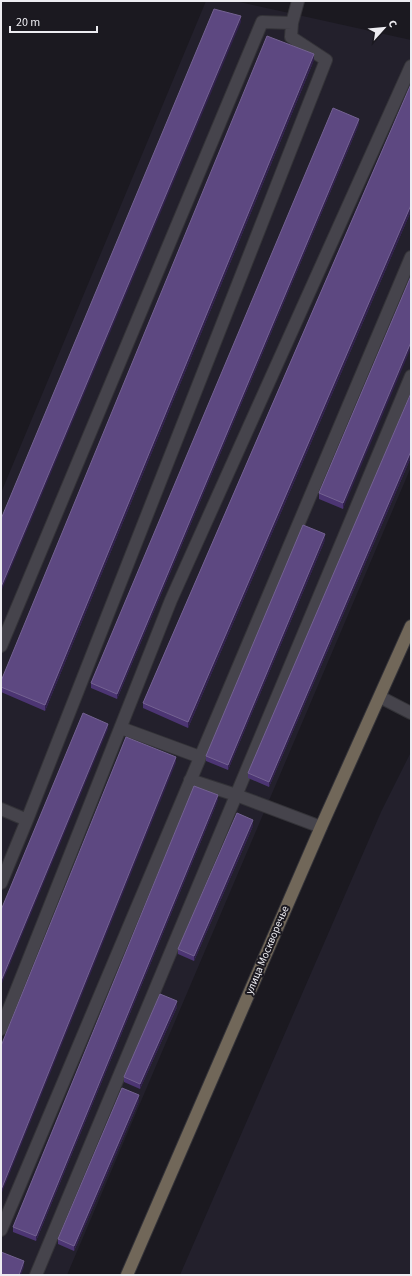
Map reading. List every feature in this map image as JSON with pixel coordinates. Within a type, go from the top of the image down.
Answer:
[{"type":"main road","name":"улица Москворечье","points":[[127,1275],[321,826],[411,626]]},
{"type":"lane","points":[[1,883],[326,60],[291,36],[292,23],[298,1]]},
{"type":"lane","points":[[1,646],[262,22],[292,23]]},
{"type":"lane","points":[[1,1029],[172,600],[411,66]]},
{"type":"lane","points":[[1,1230],[411,257]]},
{"type":"lane","points":[[36,1275],[411,376]]},
{"type":"lane","points":[[380,697],[411,713]]},
{"type":"lane","points":[[121,728],[200,757]]},
{"type":"lane","points":[[190,780],[321,826]]},
{"type":"lane","points":[[1,810],[27,820]]},
{"type":"shaded area","points":[[206,1],[235,1],[411,40],[411,467],[67,1275],[1,1275],[1,493]]},
{"type":"shaded area","points":[[411,752],[411,1275],[180,1275],[381,812]]},
{"type":"building","points":[[214,9],[241,16],[1,587],[1,519]]},
{"type":"building","points":[[267,36],[314,54],[45,705],[1,687],[1,681]]},
{"type":"building","points":[[411,84],[411,205],[188,722],[143,703]]},
{"type":"building","points":[[333,108],[359,119],[117,694],[91,683]]},
{"type":"building","points":[[411,276],[411,342],[343,503],[319,493]]},
{"type":"building","points":[[411,393],[411,451],[269,782],[248,773]]},
{"type":"building","points":[[303,525],[325,534],[228,765],[206,756]]},
{"type":"building","points":[[83,713],[108,724],[1,981],[1,910]]},
{"type":"building","points":[[126,737],[176,757],[1,1190],[1,1046]]},
{"type":"building","points":[[194,786],[218,795],[36,1236],[13,1227]]},
{"type":"building","points":[[237,813],[253,820],[194,956],[178,949]]},
{"type":"building","points":[[160,994],[177,1001],[140,1084],[124,1077]]},
{"type":"building","points":[[122,1088],[139,1095],[74,1246],[58,1239]]},
{"type":"building","points":[[1,1252],[24,1261],[19,1275],[1,1275]]}]
